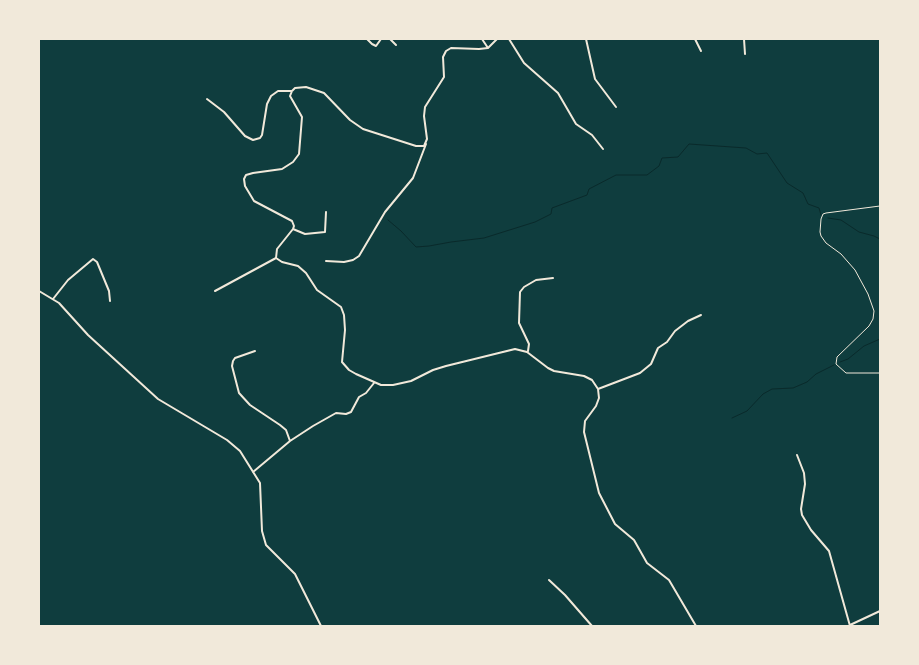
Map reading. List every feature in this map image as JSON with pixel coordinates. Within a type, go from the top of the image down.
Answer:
[{"type":"street","points":[[366,39],[376,46],[381,39]]},
{"type":"street","points":[[390,39],[396,45]]},
{"type":"street","points":[[482,39],[488,48]]},
{"type":"street","points":[[326,261],[344,262],[358,256],[368,244],[385,212],[413,178],[426,144],[424,111],[429,99],[444,77],[443,57],[446,51],[451,48],[488,48],[498,39]]},
{"type":"street","points":[[509,39],[524,63],[558,94],[576,124],[592,135],[603,149]]},
{"type":"street","points":[[586,39],[595,79],[616,107]]},
{"type":"street","points":[[694,39],[701,51]]},
{"type":"street","points":[[744,39],[745,54]]},
{"type":"street","points":[[207,99],[224,112],[245,136],[253,140],[260,138],[262,135],[267,104],[271,96],[278,91],[292,91],[306,86],[318,90],[329,97],[350,120],[363,129],[416,146],[424,146],[426,144]]},
{"type":"street","points":[[276,258],[277,249],[293,229],[292,221],[254,200],[245,186],[244,180],[249,174],[282,169],[293,162],[299,154],[302,117],[290,96],[292,91]]},
{"type":"street","points":[[880,206],[826,213],[822,217],[820,232],[826,243],[841,254],[855,270],[874,310],[873,319],[869,326],[837,358],[836,364],[846,372],[880,372]]},
{"type":"street","points":[[293,229],[305,234],[325,232],[326,212]]},
{"type":"street","points":[[215,291],[276,258]]},
{"type":"street","points":[[276,258],[282,262],[298,266],[306,273],[317,290],[341,307],[345,330],[342,362],[348,370],[374,383],[387,386],[403,384],[433,370],[514,350],[527,352],[548,368],[588,378],[598,389],[599,393],[598,402],[585,421],[584,432],[599,493],[611,518],[634,540],[647,562],[669,580],[696,626]]},
{"type":"street","points":[[53,299],[68,280],[93,259],[96,260],[101,271],[109,291],[110,301]]},
{"type":"street","points":[[527,352],[529,344],[519,323],[520,292],[524,287],[536,280],[553,278]]},
{"type":"street","points":[[39,291],[53,299],[88,335],[158,399],[236,446],[261,488],[260,513],[266,545],[295,574],[321,626]]},
{"type":"street","points":[[598,389],[640,373],[651,364],[658,348],[667,342],[674,331],[701,315]]},
{"type":"street","points":[[255,351],[235,358],[233,361],[232,366],[239,393],[250,405],[286,430],[290,441]]},
{"type":"street","points":[[253,472],[290,441],[336,413],[346,414],[351,412],[359,397],[366,393],[374,383]]},
{"type":"street","points":[[797,455],[804,478],[802,515],[811,530],[829,551],[850,625],[880,610]]},
{"type":"street","points":[[549,580],[592,626]]},
{"type":"waterway","points":[[388,220],[416,247],[484,238],[535,222],[551,214],[552,208],[587,195],[589,189],[616,175],[647,175],[659,166],[662,158],[678,157],[689,144],[746,148],[757,154],[767,153],[787,183],[803,193],[808,204],[819,208],[821,215]]},
{"type":"waterway","points":[[828,218],[841,220],[859,232],[880,239]]},
{"type":"waterway","points":[[840,362],[848,359],[864,346],[880,339]]},
{"type":"waterway","points":[[732,418],[747,411],[763,394],[772,389],[793,388],[807,382],[816,374],[834,365]]}]
